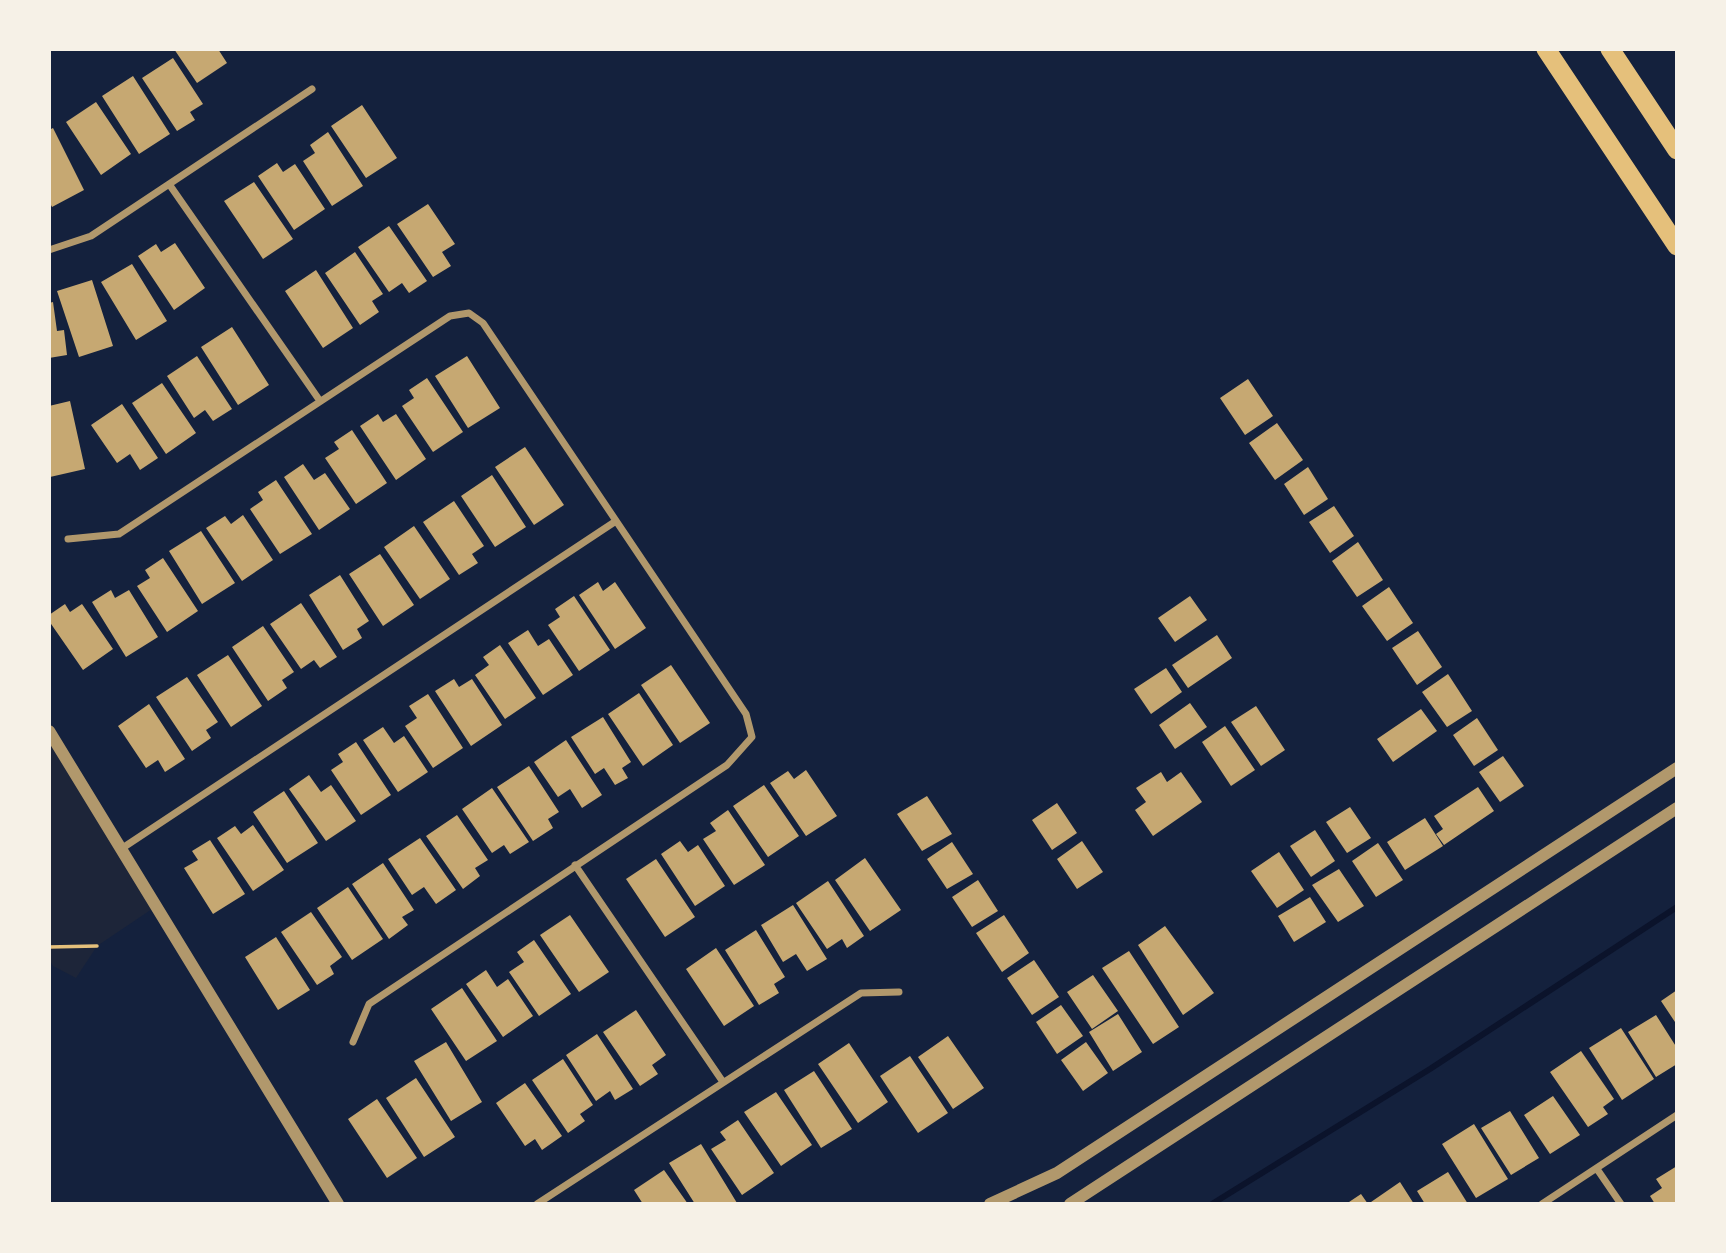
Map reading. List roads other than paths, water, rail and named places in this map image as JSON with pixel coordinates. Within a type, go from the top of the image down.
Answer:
[{"type":"highway","points":[[1546,49],[1677,246]]},
{"type":"highway","points":[[1610,49],[1677,150]]},
{"type":"street","points":[[49,250],[91,236],[312,89]]},
{"type":"street","points":[[169,184],[320,401]]},
{"type":"street","points":[[68,539],[119,534],[450,316],[469,313],[483,323],[746,714],[752,737],[727,765],[369,1004],[353,1042]]},
{"type":"street","points":[[120,850],[616,521]]},
{"type":"street","points":[[49,731],[338,1204]]},
{"type":"street","points":[[990,1204],[1057,1172],[1677,768]]},
{"type":"street","points":[[1070,1204],[1677,808]]},
{"type":"street","points":[[575,864],[723,1082]]},
{"type":"street","points":[[537,1204],[861,993],[899,992]]},
{"type":"street","points":[[1542,1204],[1677,1115]]},
{"type":"street","points":[[1597,1169],[1620,1204]]},
{"type":"waterway","points":[[1212,1204],[1430,1069],[1677,907]]}]
